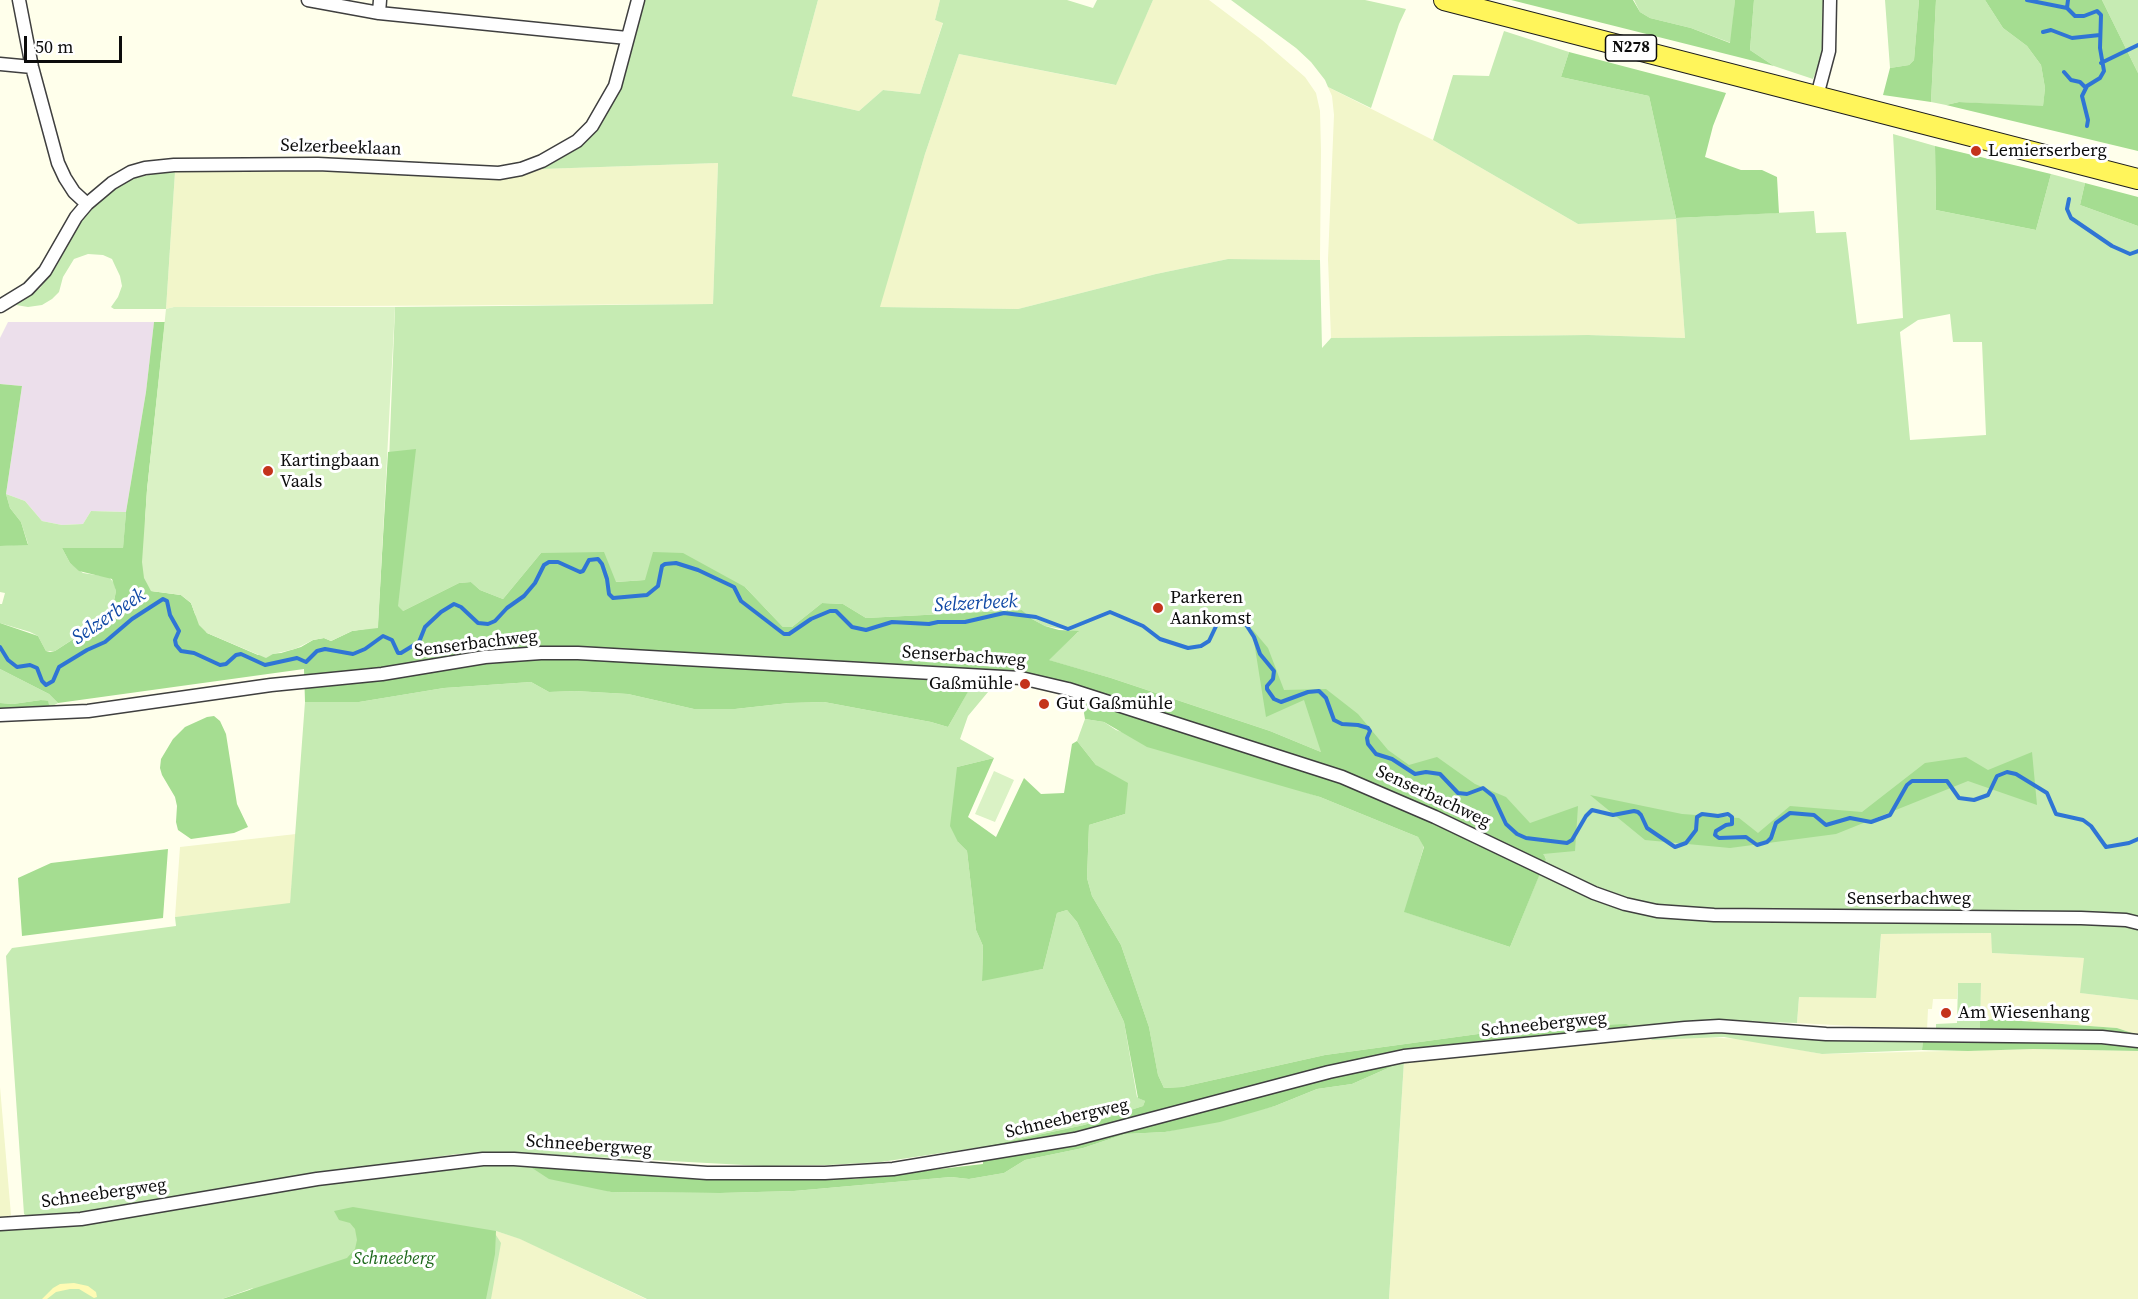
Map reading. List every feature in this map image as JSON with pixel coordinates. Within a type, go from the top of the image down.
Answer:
[{"type":"main road","name":"N278","points":[[1444,0],[2138,179]]},
{"type":"street","points":[[19,0],[32,67],[58,163],[74,192],[87,204]]},
{"type":"street","points":[[308,0],[379,6],[627,38]]},
{"type":"street","name":"Selzerbeeklaan","points":[[0,306],[28,289],[38,279],[87,204],[112,183],[131,172],[145,168],[174,165],[318,164],[499,173],[521,169],[561,151],[578,141],[592,126],[615,86],[622,67],[627,38],[638,0]]},
{"type":"street","points":[[1817,96],[1829,51],[1830,0]]},
{"type":"street","points":[[0,64],[32,67]]},
{"type":"street","name":"Senserbachweg","points":[[0,715],[88,711],[271,685],[382,674],[485,657],[541,653],[578,652],[1022,678],[1068,689],[1342,777],[1435,817],[1594,893],[1657,911],[1714,915],[2081,918],[2126,920],[2138,923]]},
{"type":"street","name":"Schneebergweg","points":[[0,1224],[81,1219],[296,1182],[483,1159],[514,1159],[707,1173],[825,1173],[893,1169],[1075,1139],[1329,1072],[1404,1056],[1685,1028],[1719,1026],[1826,1034],[2102,1037],[2138,1041]]},
{"type":"shaded area","points":[[8,322],[154,322],[146,392],[126,512],[91,511],[83,524],[62,525],[42,521],[25,501],[6,494],[22,386],[0,384],[0,338]]},
{"type":"green space","points":[[643,0],[818,0],[792,96],[859,111],[883,90],[920,94],[943,23],[935,20],[940,0],[1067,0],[1093,8],[1097,0],[1153,0],[1116,85],[959,54],[925,154],[880,307],[1018,309],[1156,274],[1228,259],[1320,260],[1322,348],[1331,338],[1588,335],[1685,338],[1676,219],[1578,224],[1433,140],[1453,75],[1489,76],[1504,31],[1569,52],[1561,77],[1649,96],[1676,218],[1814,211],[1816,233],[1846,232],[1857,324],[1903,318],[1893,134],[1935,146],[1936,210],[2036,230],[2051,174],[2085,183],[2080,205],[2138,226],[2138,1000],[2080,993],[2084,958],[1992,953],[1991,933],[1881,934],[1876,998],[1799,997],[1797,1023],[1705,1020],[1635,1028],[1500,1031],[1325,1055],[1182,1087],[1164,1088],[1158,1075],[1149,1027],[1121,945],[1092,896],[1087,878],[1089,825],[1125,814],[1096,765],[1077,741],[1085,719],[1104,722],[1116,730],[1320,797],[1418,837],[1424,846],[1405,912],[1510,947],[1546,858],[1321,752],[1270,731],[1111,678],[1048,660],[1078,632],[1045,626],[1022,610],[866,618],[843,604],[822,603],[792,627],[783,627],[745,587],[645,580],[615,582],[541,553],[503,599],[480,590],[471,582],[459,583],[403,611],[383,615],[395,307],[713,304],[718,163],[542,169],[579,146],[600,122],[614,100],[632,49]],"holes":[[[1950,314],[1953,342],[1982,342],[1986,435],[1910,440],[1900,332],[1918,320]]]},
{"type":"green space","points":[[818,0],[940,0],[935,20],[943,22],[920,94],[883,90],[859,111],[792,96]]},
{"type":"green space","points":[[1153,0],[1209,0],[1262,40],[1305,77],[1316,93],[1320,111],[1321,151],[1320,260],[1228,259],[1156,274],[1018,309],[879,307],[925,154],[959,54],[1115,85]]},
{"type":"green space","points":[[1231,0],[1365,0],[1406,9],[1371,108],[1328,87],[1311,62],[1296,48]]},
{"type":"green space","points":[[1511,0],[1633,0],[1640,12],[1650,18],[1691,28],[1730,43],[1735,0],[1754,0],[1750,50],[1774,66]]},
{"type":"green space","points":[[1634,0],[1735,0],[1731,43],[1691,28],[1650,18],[1640,12]]},
{"type":"green space","points":[[1754,0],[1827,0],[1822,55],[1813,79],[1774,66],[1750,50]]},
{"type":"green space","points":[[1885,0],[1919,0],[1914,60],[1909,65],[1890,68]]},
{"type":"green space","points":[[1919,0],[1936,0],[1931,102],[1883,95],[1890,68],[1909,65],[1914,60]]},
{"type":"green space","points":[[1936,0],[1985,0],[2003,28],[2027,46],[2041,65],[2045,88],[2043,107],[1959,102],[1946,105],[1931,102]]},
{"type":"green space","points":[[1985,0],[2102,0],[2138,73],[2138,151],[1946,105],[1959,102],[2043,106],[2045,88],[2041,65],[2027,46],[2003,28]]},
{"type":"green space","points":[[2102,0],[2138,0],[2138,73]]},
{"type":"green space","points":[[1569,52],[1726,93],[1713,126],[1705,157],[1741,170],[1762,170],[1777,177],[1779,213],[1676,218],[1649,96],[1561,77]]},
{"type":"green space","points":[[1328,87],[1433,140],[1578,224],[1676,218],[1685,338],[1588,335],[1331,338],[1328,259],[1334,115],[1332,96]]},
{"type":"green space","points":[[1935,146],[2051,174],[2036,230],[1936,210]]},
{"type":"green space","points":[[718,163],[713,304],[174,307],[166,309],[175,172],[294,170],[488,179],[516,177],[542,169]]},
{"type":"green space","points":[[161,172],[175,172],[166,309],[114,309],[111,307],[122,286],[120,276],[112,259],[103,255],[88,254],[74,259],[63,277],[59,292],[52,299],[42,305],[28,307],[16,305],[40,288],[57,265],[80,222],[102,198],[128,180]]},
{"type":"green space","points":[[2085,183],[2138,197],[2138,226],[2080,205]]},
{"type":"green space","name":"Kartingbaan Vaals","points":[[174,307],[395,307],[378,628],[352,631],[331,641],[324,638],[313,640],[295,649],[266,658],[207,633],[199,625],[191,603],[181,595],[151,591],[144,578],[142,562],[147,490],[166,309]]},
{"type":"green space","points":[[154,322],[165,322],[145,522],[151,591],[181,595],[191,603],[207,633],[258,655],[281,653],[301,647],[313,640],[324,638],[331,641],[378,622],[388,452],[416,449],[398,606],[403,611],[459,583],[471,582],[480,590],[503,599],[541,553],[604,552],[616,582],[645,580],[653,552],[683,553],[745,587],[783,627],[792,627],[822,603],[843,604],[866,618],[1022,610],[1045,626],[1059,630],[1079,631],[1049,660],[1111,678],[1270,731],[1321,752],[1304,700],[1266,717],[1252,629],[1268,648],[1284,690],[1326,689],[1358,714],[1388,750],[1409,765],[1437,757],[1475,784],[1506,797],[1530,823],[1578,806],[1575,851],[1543,854],[1546,859],[1510,947],[1404,912],[1424,847],[1418,837],[1320,797],[1147,747],[1104,722],[1085,719],[1084,713],[1089,690],[1024,673],[981,669],[948,727],[824,702],[735,709],[694,709],[628,694],[549,692],[531,682],[444,688],[359,702],[305,702],[304,669],[58,703],[49,694],[0,669],[0,623],[38,636],[46,651],[50,652],[95,625],[110,609],[116,591],[112,579],[79,571],[70,563],[62,548],[123,548],[126,512],[146,392]]},
{"type":"green space","points":[[0,384],[22,386],[6,494],[10,508],[21,522],[28,545],[0,546]]},
{"type":"green space","points":[[6,494],[25,501],[42,521],[62,525],[83,524],[91,511],[126,512],[123,549],[62,548],[70,563],[83,573],[109,577],[116,591],[114,601],[102,620],[55,651],[46,651],[38,636],[0,623],[0,604],[2,604],[5,593],[0,592],[0,546],[28,544],[21,522],[10,508]]},
{"type":"green space","points":[[0,669],[49,694],[58,703],[49,708],[49,703],[41,700],[13,704],[0,703]]},
{"type":"green space","points":[[975,679],[985,680],[993,686],[968,716],[960,739],[994,758],[957,767],[958,842],[967,851],[976,930],[983,946],[982,980],[1043,969],[1057,913],[1067,910],[1077,922],[1124,1022],[1137,1097],[1145,1101],[1143,1106],[1084,1125],[982,1147],[881,1162],[763,1166],[503,1152],[457,1154],[302,1176],[78,1215],[28,1218],[24,1214],[6,956],[12,948],[176,926],[175,917],[290,903],[305,702],[359,702],[444,688],[531,682],[549,692],[628,694],[694,709],[735,709],[824,702],[948,727]]},
{"type":"green space","points":[[48,701],[50,707],[0,712],[0,703],[13,704]]},
{"type":"green space","points":[[214,716],[220,721],[226,734],[237,804],[248,827],[234,833],[191,839],[178,830],[175,797],[162,775],[161,759],[173,739],[185,727]]},
{"type":"green space","points":[[1077,741],[1096,765],[1128,783],[1125,814],[1089,825],[1087,878],[1092,896],[1121,945],[1149,1027],[1158,1075],[1164,1088],[1182,1087],[1325,1055],[1500,1031],[1626,1024],[1635,1028],[1637,1039],[1584,1042],[1404,1061],[1352,1084],[1317,1089],[1275,1106],[1220,1122],[1165,1132],[1125,1134],[1083,1148],[1025,1160],[1004,1173],[969,1179],[951,1177],[794,1191],[611,1192],[549,1179],[526,1164],[708,1178],[854,1179],[983,1164],[982,1147],[1084,1125],[1143,1106],[1145,1101],[1138,1098],[1124,1022],[1077,922],[1067,910],[1057,913],[1043,969],[982,981],[983,946],[976,930],[967,851],[958,842],[950,826],[957,767],[994,758],[968,817],[996,837],[1024,778],[1041,794],[1064,793],[1072,744]]},
{"type":"green space","points":[[2032,752],[2037,805],[1968,781],[1836,834],[1730,848],[1645,840],[1590,795],[1682,814],[1739,818],[1758,833],[1790,806],[1862,812],[1925,763],[1966,757],[1988,770]]},
{"type":"green space","points":[[994,771],[1014,780],[995,822],[975,814]]},
{"type":"green space","points":[[296,834],[290,904],[175,917],[180,847]]},
{"type":"green space","points":[[168,849],[163,918],[22,936],[18,878],[51,863]]},
{"type":"green space","points":[[1991,933],[1993,953],[2085,958],[2081,993],[2138,1000],[2138,1035],[2117,1028],[1994,1019],[1980,1021],[1981,983],[1958,983],[1957,999],[1933,999],[1932,1009],[1928,1009],[1927,1030],[1797,1023],[1799,997],[1879,963],[1881,934]]},
{"type":"green space","points":[[1958,983],[1981,983],[1980,1031],[1936,1029],[1936,1024],[1957,1023]]},
{"type":"green space","points":[[1994,1019],[2117,1028],[2138,1035],[2138,1051],[1922,1050],[1923,1039],[1980,1039],[1980,1021]]},
{"type":"green space","points":[[1716,1030],[1923,1039],[1922,1050],[1822,1054],[1724,1037],[1651,1040],[1655,1036]]},
{"type":"green space","points":[[1699,1037],[1743,1039],[1822,1054],[2033,1049],[2138,1051],[2138,1299],[1389,1299],[1404,1061],[1584,1042]]},
{"type":"green space","points":[[1404,1061],[1389,1299],[647,1299],[520,1239],[496,1231],[494,1232],[501,1243],[491,1299],[236,1299],[253,1288],[222,1299],[0,1299],[0,1229],[479,1162],[526,1164],[611,1192],[794,1191],[951,1177],[969,1179],[1004,1173],[1025,1160],[1083,1148],[1125,1134],[1165,1132],[1275,1106],[1317,1089],[1352,1084]]},
{"type":"green space","points":[[0,1087],[11,1215],[7,1219],[0,1219]]},
{"type":"green space","name":"Schneeberg","points":[[353,1207],[496,1231],[495,1254],[486,1299],[222,1299],[347,1258],[355,1249],[357,1240],[355,1229],[350,1223],[339,1220],[334,1211]]},
{"type":"green space","points":[[496,1231],[521,1239],[646,1299],[486,1299],[495,1254]]},
{"type":"sand","points":[[74,1283],[88,1286],[96,1292],[97,1297],[94,1298],[79,1289],[70,1289],[56,1292],[47,1299],[42,1299],[60,1284]]},
{"type":"waterway","points":[[2027,0],[2067,8]]},
{"type":"waterway","points":[[2068,0],[2067,8],[2075,16],[2084,16],[2097,11],[2101,15],[2100,48],[2104,71],[2100,78],[2087,86],[2082,96],[2088,120],[2087,126]]},
{"type":"waterway","points":[[2043,32],[2051,30],[2072,38],[2100,35]]},
{"type":"waterway","points":[[2101,63],[2138,45]]},
{"type":"waterway","points":[[2064,72],[2071,80],[2080,82],[2086,88]]},
{"type":"waterway","points":[[2069,199],[2067,209],[2071,218],[2112,246],[2130,254],[2138,251]]},
{"type":"waterway","name":"Selzerbeek","points":[[0,647],[8,660],[17,667],[30,665],[37,668],[46,685],[53,681],[59,667],[105,642],[132,619],[163,599],[167,601],[170,615],[179,631],[175,640],[181,651],[194,653],[220,665],[226,664],[236,655],[241,654],[265,665],[297,658],[306,662],[317,651],[325,649],[353,654],[365,649],[383,636],[392,640],[398,653],[401,653],[419,642],[425,627],[441,612],[454,604],[461,607],[478,623],[488,624],[495,621],[507,608],[524,596],[535,583],[544,565],[549,562],[558,562],[580,572],[589,560],[598,559],[607,579],[609,594],[613,598],[647,595],[658,586],[662,566],[676,563],[698,570],[734,587],[741,601],[784,634],[789,634],[811,619],[830,611],[836,611],[852,627],[866,630],[892,622],[929,624],[965,622],[1004,613],[1036,617],[1068,629],[1110,612],[1143,626],[1160,639],[1188,648],[1201,646],[1209,641],[1218,622],[1240,620],[1245,623],[1254,637],[1260,654],[1274,671],[1273,679],[1267,686],[1274,699],[1281,702],[1308,692],[1319,691],[1326,698],[1334,720],[1342,724],[1368,728],[1370,731],[1367,738],[1368,744],[1376,754],[1392,759],[1415,774],[1426,772],[1440,774],[1458,793],[1467,794],[1483,788],[1493,796],[1506,824],[1517,834],[1526,838],[1567,843],[1572,840],[1592,810],[1613,815],[1634,811],[1641,815],[1647,828],[1675,847],[1686,843],[1696,830],[1697,817],[1702,814],[1718,816],[1728,814],[1732,817],[1732,824],[1716,831],[1715,835],[1719,838],[1746,837],[1757,845],[1767,842],[1771,838],[1776,823],[1790,813],[1814,815],[1826,825],[1850,818],[1871,822],[1890,815],[1907,785],[1912,781],[1947,781],[1959,798],[1974,800],[1988,795],[1997,776],[2007,772],[2016,774],[2047,793],[2056,814],[2083,820],[2091,826],[2106,847],[2138,839]]},
{"type":"place","name":"Lemierserberg","points":[[1976,151]]},
{"type":"place","name":"Kartingbaan Vaals","points":[[268,471]]},
{"type":"place","name":"Parkeren Aankomst","points":[[1158,608]]},
{"type":"place","name":"Gaßmühle","points":[[1025,684]]},
{"type":"place","name":"Gut Gaßmühle","points":[[1044,704]]},
{"type":"place","name":"Am Wiesenhang","points":[[1946,1013]]}]
